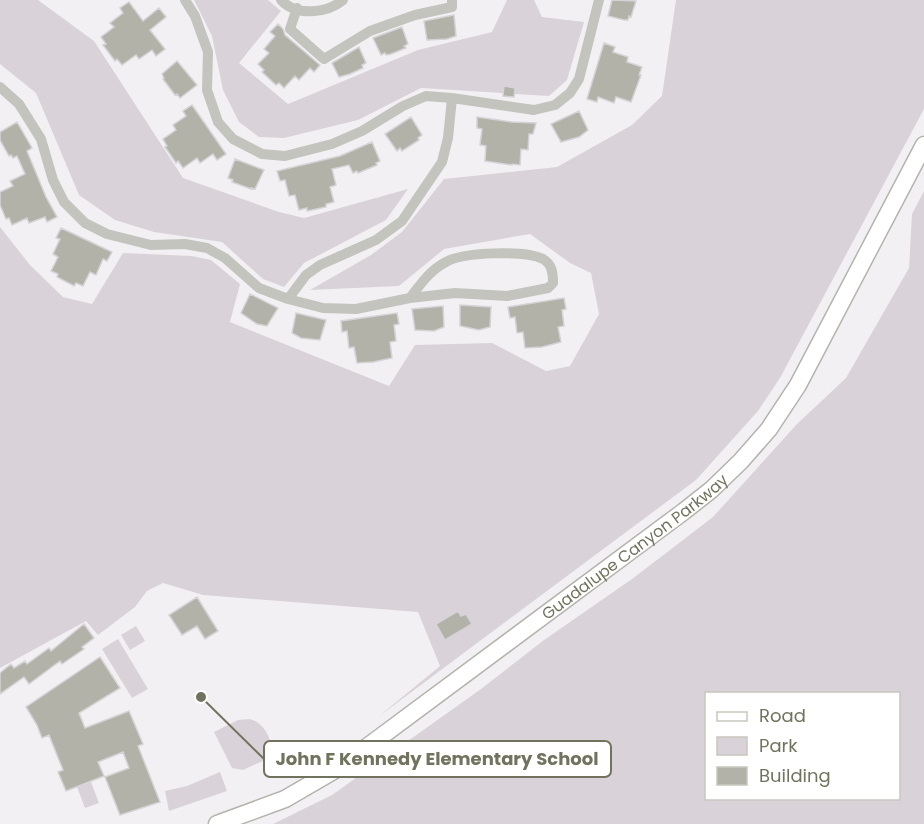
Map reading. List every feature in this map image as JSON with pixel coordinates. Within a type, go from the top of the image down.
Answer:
[{"type":"main road","name":"Guadalupe Canyon Parkway","points":[[217,824],[247,815],[285,799],[349,761],[683,512],[734,468],[769,429],[793,394],[924,145]]},
{"type":"street","points":[[185,0],[195,16],[208,52],[207,90],[218,122],[233,139],[262,154],[285,156],[332,144],[362,131],[403,106],[426,96],[534,110],[555,105],[570,93],[579,79],[599,0]]},
{"type":"street","points":[[281,0],[285,4],[308,12],[333,8],[343,0]]},
{"type":"street","points":[[297,8],[290,29],[324,59],[370,31],[415,15],[452,7],[452,0]]},
{"type":"street","points":[[0,87],[19,104],[41,139],[53,180],[64,202],[85,223],[107,234],[151,245],[185,244],[207,248],[225,258],[259,288],[288,299],[323,308],[356,309],[410,298],[455,293],[507,296],[548,288],[553,283],[553,269],[544,259],[518,253],[484,254],[448,260],[436,268],[410,298]]},
{"type":"street","points":[[288,299],[306,275],[320,265],[376,240],[402,221],[442,162],[448,138],[453,98]]},
{"type":"green space","points":[[0,0],[38,0],[94,41],[183,178],[279,212],[304,218],[408,189],[386,220],[304,263],[284,287],[263,279],[222,242],[154,232],[115,220],[79,195],[36,93],[0,64]]},
{"type":"green space","points":[[194,0],[268,0],[281,11],[239,63],[288,104],[418,50],[492,32],[507,0],[534,0],[542,17],[584,22],[567,80],[549,96],[421,88],[358,120],[284,138],[259,137],[239,122],[223,90],[212,36]]},
{"type":"green space","points":[[676,0],[924,0],[924,109],[780,378],[758,411],[696,480],[378,717],[440,666],[418,612],[203,595],[163,583],[147,591],[135,607],[98,635],[86,621],[0,668],[0,227],[30,265],[63,297],[92,304],[123,253],[192,256],[211,260],[240,284],[230,322],[389,386],[415,345],[492,343],[546,371],[570,366],[599,314],[591,273],[570,263],[530,234],[444,249],[399,286],[310,290],[371,255],[402,232],[444,179],[557,167],[632,125],[662,96]]},
{"type":"green space","points":[[924,191],[924,824],[273,824],[332,795],[481,689],[544,640],[632,579],[713,517],[796,425],[846,378],[909,268],[912,214]]},
{"type":"green space","points":[[136,626],[145,641],[130,650],[121,635]]},
{"type":"green space","points":[[118,639],[148,689],[132,698],[102,649]]},
{"type":"green space","points":[[238,720],[256,721],[264,729],[276,755],[243,770],[232,768],[214,732]]},
{"type":"green space","points":[[220,772],[227,791],[169,811],[165,791],[187,786]]},
{"type":"green space","points":[[91,782],[99,803],[85,808],[77,787]]},
{"type":"building","points":[[612,0],[636,1],[628,20],[608,16]]},
{"type":"building","points":[[129,2],[143,21],[159,8],[166,17],[150,30],[165,49],[156,56],[152,50],[139,59],[136,55],[122,65],[117,59],[115,61],[103,45],[106,44],[101,37],[114,27],[110,23],[123,13],[120,8]]},
{"type":"building","points":[[454,15],[456,36],[427,40],[424,21]]},
{"type":"building","points":[[278,24],[285,35],[320,65],[314,72],[310,68],[299,80],[295,76],[284,88],[279,83],[276,85],[262,72],[264,70],[258,64],[269,53],[264,49],[275,36],[270,32]]},
{"type":"building","points":[[402,27],[408,44],[404,46],[406,48],[381,55],[373,38]]},
{"type":"building","points":[[604,43],[615,47],[613,52],[628,57],[627,62],[642,67],[631,102],[616,97],[614,103],[598,97],[597,102],[587,99]]},
{"type":"building","points":[[359,47],[366,63],[362,65],[363,68],[339,77],[332,63]]},
{"type":"building","points":[[177,61],[197,85],[180,98],[163,79],[162,74]]},
{"type":"building","points":[[504,86],[515,88],[514,97],[503,96]]},
{"type":"building","points":[[192,105],[226,154],[217,160],[213,154],[200,163],[197,158],[183,168],[178,161],[176,163],[165,147],[167,146],[163,139],[176,130],[173,125],[186,116],[183,111]]},
{"type":"building","points":[[579,111],[588,130],[579,137],[561,142],[551,124]]},
{"type":"building","points":[[411,117],[422,135],[418,138],[419,140],[402,151],[400,148],[397,151],[385,134]]},
{"type":"building","points":[[477,117],[536,123],[533,134],[529,134],[528,150],[521,149],[520,165],[485,161],[486,146],[480,145],[482,129],[477,128]]},
{"type":"building","points":[[17,122],[32,148],[27,151],[57,217],[47,222],[45,217],[29,223],[27,218],[12,225],[9,218],[6,219],[0,205],[0,192],[13,186],[10,181],[25,174],[17,156],[13,158],[9,156],[0,140],[0,132]]},
{"type":"building","points":[[372,142],[380,161],[376,163],[377,165],[358,173],[357,171],[353,173],[349,165],[332,169],[336,185],[330,187],[334,202],[326,204],[326,207],[307,211],[307,208],[299,210],[295,195],[289,196],[285,180],[280,181],[277,171],[340,156]]},
{"type":"building","points":[[235,159],[264,170],[255,189],[232,182],[233,180],[228,178]]},
{"type":"building","points":[[61,228],[112,252],[107,261],[103,259],[96,275],[90,272],[83,286],[76,283],[74,286],[51,271],[58,257],[53,254],[60,239],[56,238]]},
{"type":"building","points":[[250,294],[278,308],[267,326],[257,324],[241,313]]},
{"type":"building","points":[[564,298],[566,309],[562,310],[564,326],[558,327],[561,342],[542,347],[525,348],[523,332],[517,333],[515,317],[510,318],[508,307]]},
{"type":"building","points":[[460,305],[491,307],[490,327],[479,330],[460,326]]},
{"type":"building","points":[[443,306],[444,327],[434,331],[415,330],[412,309]]},
{"type":"building","points":[[296,313],[326,320],[320,340],[301,338],[292,333]]},
{"type":"building","points":[[397,313],[399,324],[394,325],[396,341],[390,342],[392,358],[357,363],[354,347],[349,348],[347,331],[342,332],[341,321]]},
{"type":"building","points":[[197,597],[218,631],[205,639],[197,626],[182,635],[169,615]]},
{"type":"building","points":[[458,611],[461,616],[466,614],[472,624],[445,640],[436,624]]},
{"type":"building","points":[[84,624],[94,638],[82,647],[84,649],[62,664],[60,661],[29,684],[24,677],[0,694],[0,673],[11,664],[14,668],[25,661],[27,664],[49,648],[51,651]]},
{"type":"building","points":[[100,657],[120,688],[79,713],[85,728],[129,711],[143,744],[138,746],[160,802],[120,815],[105,777],[129,768],[123,752],[98,762],[104,776],[66,791],[58,772],[63,770],[49,735],[42,738],[26,707]]},
{"type":"place","name":"John F Kennedy Elementary School","points":[[201,697]]}]
